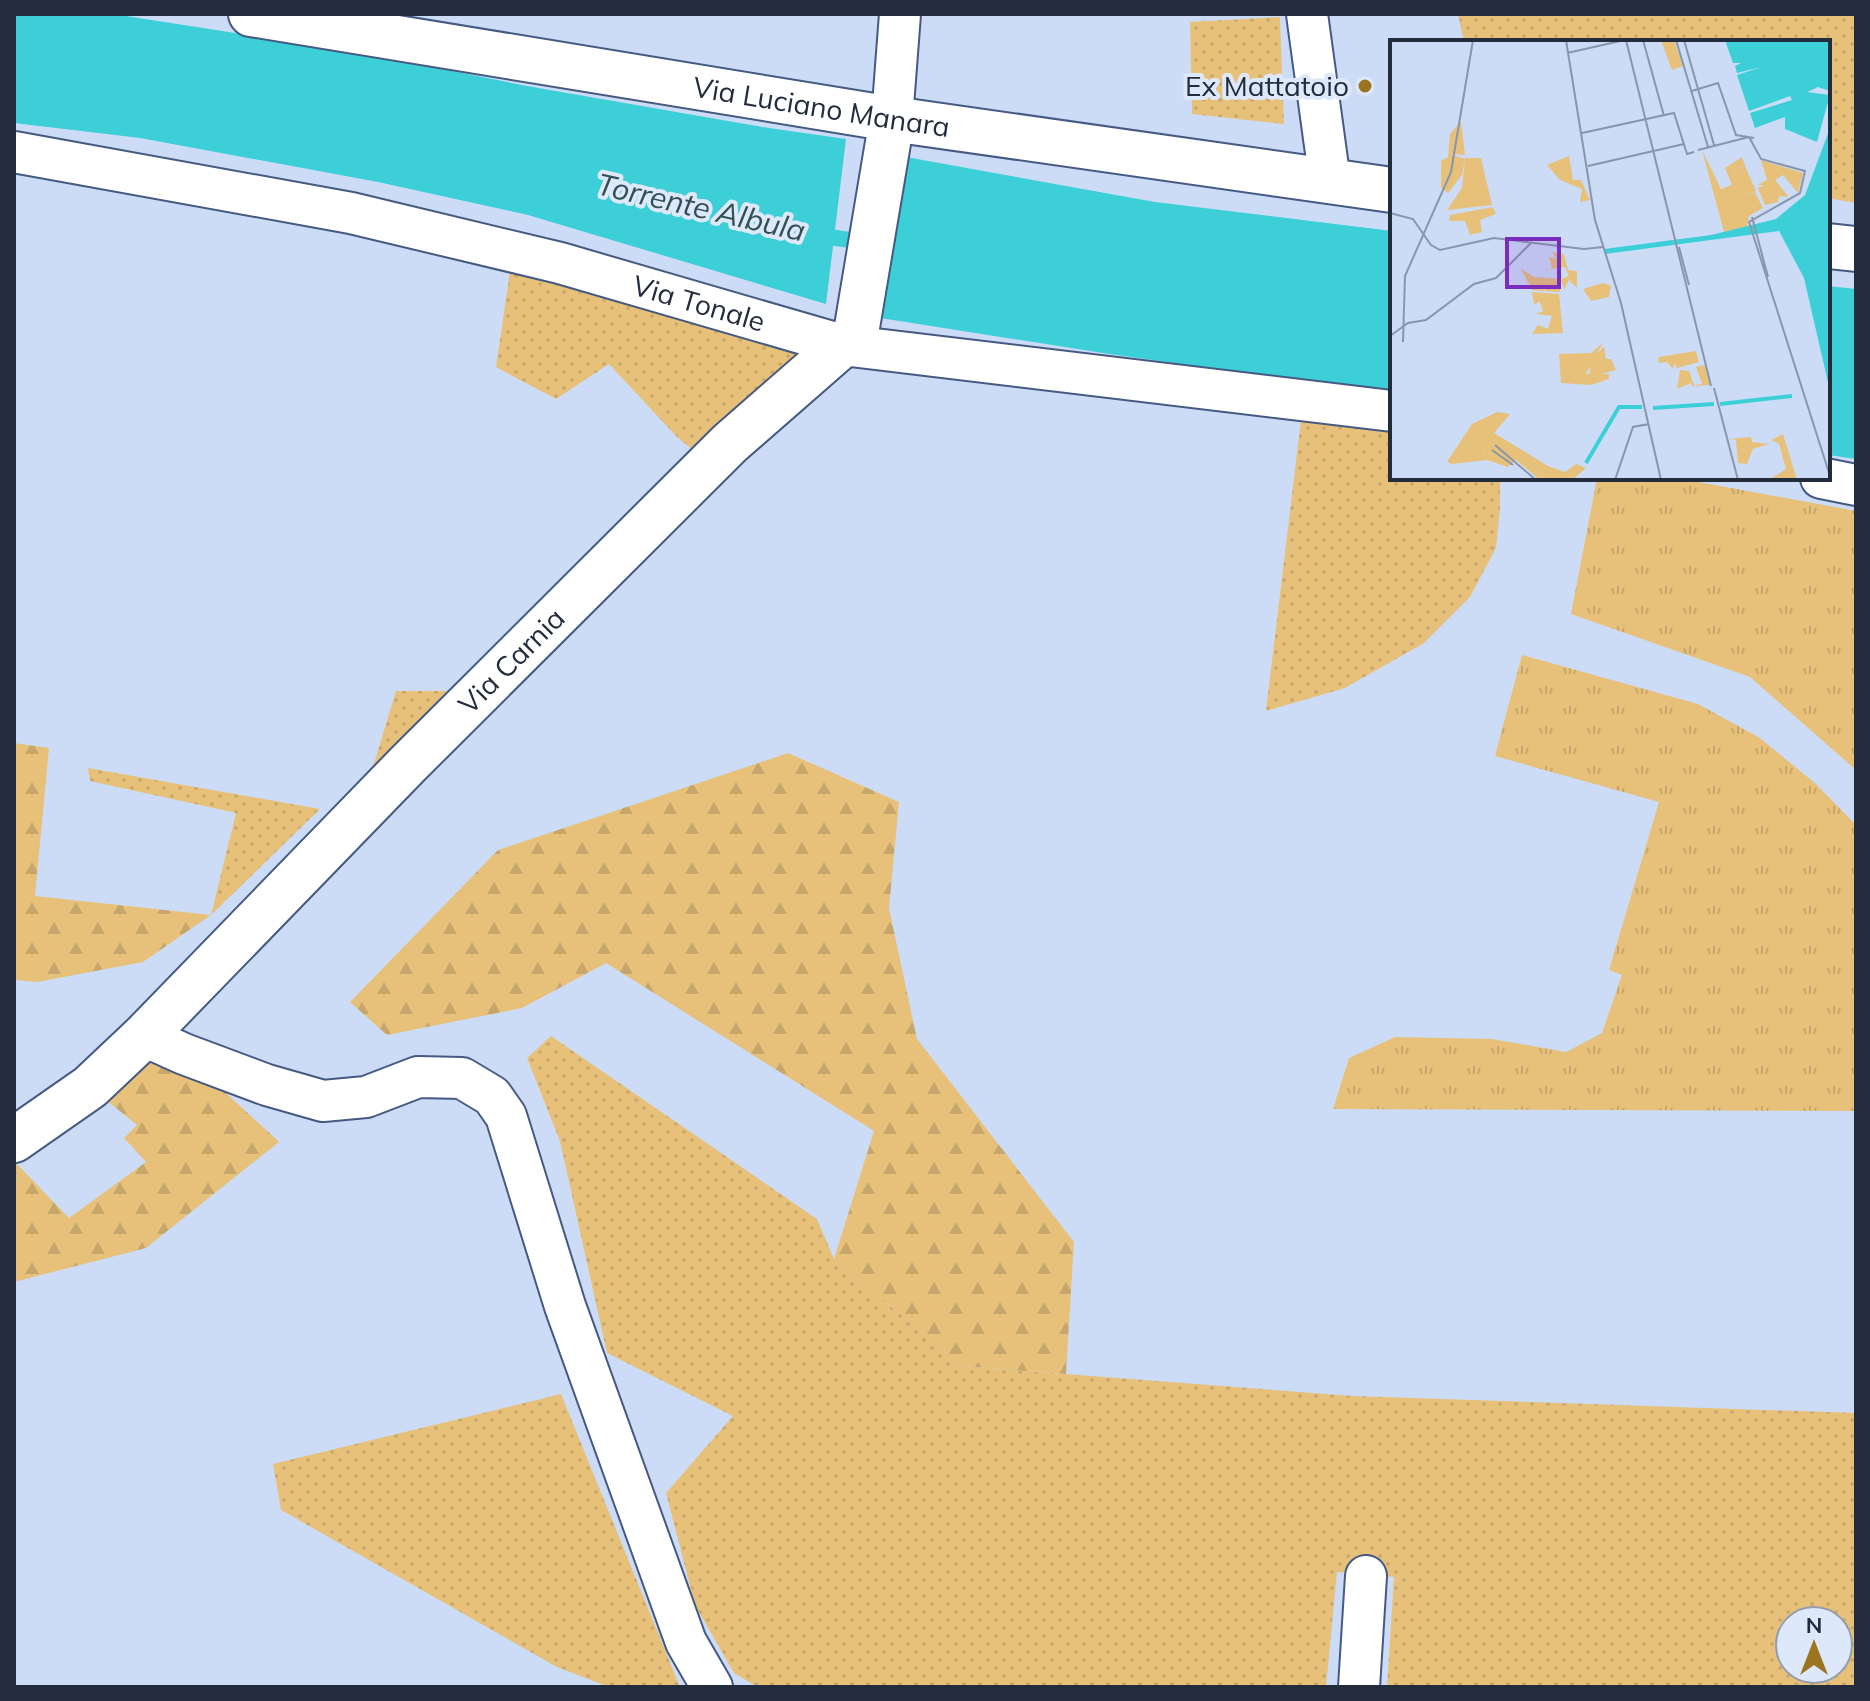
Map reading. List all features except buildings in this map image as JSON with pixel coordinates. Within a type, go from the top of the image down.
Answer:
[{"type":"street","name":"Via Luciano Manara","points":[[251,14],[889,140],[1390,190]]},
{"type":"street","points":[[849,339],[889,140],[900,14]]},
{"type":"street","points":[[1307,14],[1330,182]]},
{"type":"street","name":"Via Tonale","points":[[14,152],[366,216],[849,339],[1390,411]]},
{"type":"street","points":[[1830,246],[1856,249]]},
{"type":"street","name":"Via Carnia","points":[[14,1140],[90,1087],[144,1036],[408,764],[730,443],[849,339]]},
{"type":"street","points":[[1830,480],[1856,485]]},
{"type":"street","points":[[144,1036],[267,1085],[323,1101],[366,1097],[418,1077],[462,1078],[492,1096],[506,1116],[565,1306],[686,1642],[712,1687]]},
{"type":"street","points":[[1359,1687],[1366,1576]]},
{"type":"green space","points":[[1458,14],[1856,14],[1856,203],[1830,198],[1830,40],[1464,40]]},
{"type":"green space","points":[[1280,17],[1284,124],[1192,114],[1190,22]]},
{"type":"green space","points":[[513,251],[842,345],[710,464],[677,437],[609,364],[556,399],[496,367]]},
{"type":"green space","points":[[1301,420],[1390,432],[1390,480],[1500,480],[1496,548],[1470,597],[1424,643],[1345,688],[1266,711]]},
{"type":"green space","points":[[1597,480],[1688,480],[1856,511],[1856,770],[1750,677],[1571,614]]},
{"type":"green space","points":[[1522,655],[1698,704],[1760,738],[1816,784],[1856,825],[1856,1111],[1333,1109],[1349,1058],[1395,1037],[1492,1039],[1566,1052],[1602,1033],[1622,975],[1609,970],[1659,802],[1495,756]]},
{"type":"green space","points":[[396,691],[447,691],[373,767]]},
{"type":"green space","points":[[14,743],[49,748],[35,896],[211,915],[143,962],[37,982],[14,980]]},
{"type":"green space","points":[[788,753],[899,802],[889,908],[917,1039],[1074,1242],[1066,1374],[962,1366],[834,1259],[874,1131],[606,963],[522,1008],[387,1035],[350,1002],[498,850]]},
{"type":"green space","points":[[88,768],[320,809],[211,915],[236,813],[90,781]]},
{"type":"green space","points":[[144,1036],[184,1054],[279,1142],[146,1248],[14,1282],[14,1161],[69,1218],[146,1162],[124,1138],[137,1125],[90,1087]]},
{"type":"green space","points":[[551,1036],[817,1219],[834,1259],[962,1366],[1353,1396],[1856,1413],[1856,1687],[1387,1687],[1394,1577],[1337,1572],[1326,1687],[758,1687],[734,1673],[695,1605],[666,1493],[733,1416],[607,1353],[560,1141],[527,1058]]},
{"type":"green space","points":[[561,1394],[680,1687],[609,1687],[557,1667],[281,1510],[273,1464]]},
{"type":"water","points":[[14,14],[113,14],[351,51],[527,86],[846,139],[826,304],[528,215],[378,182],[140,138],[14,123]]},
{"type":"water","points":[[906,157],[1155,202],[1390,231],[1390,393],[1109,354],[874,317]]},
{"type":"water","points":[[1830,286],[1856,289],[1856,459],[1830,455]]},
{"type":"waterway","name":"Torrente Albula","points":[[815,235],[871,243]]},
{"type":"place","name":"Ex Mattatoio","points":[[1365,86]]}]
